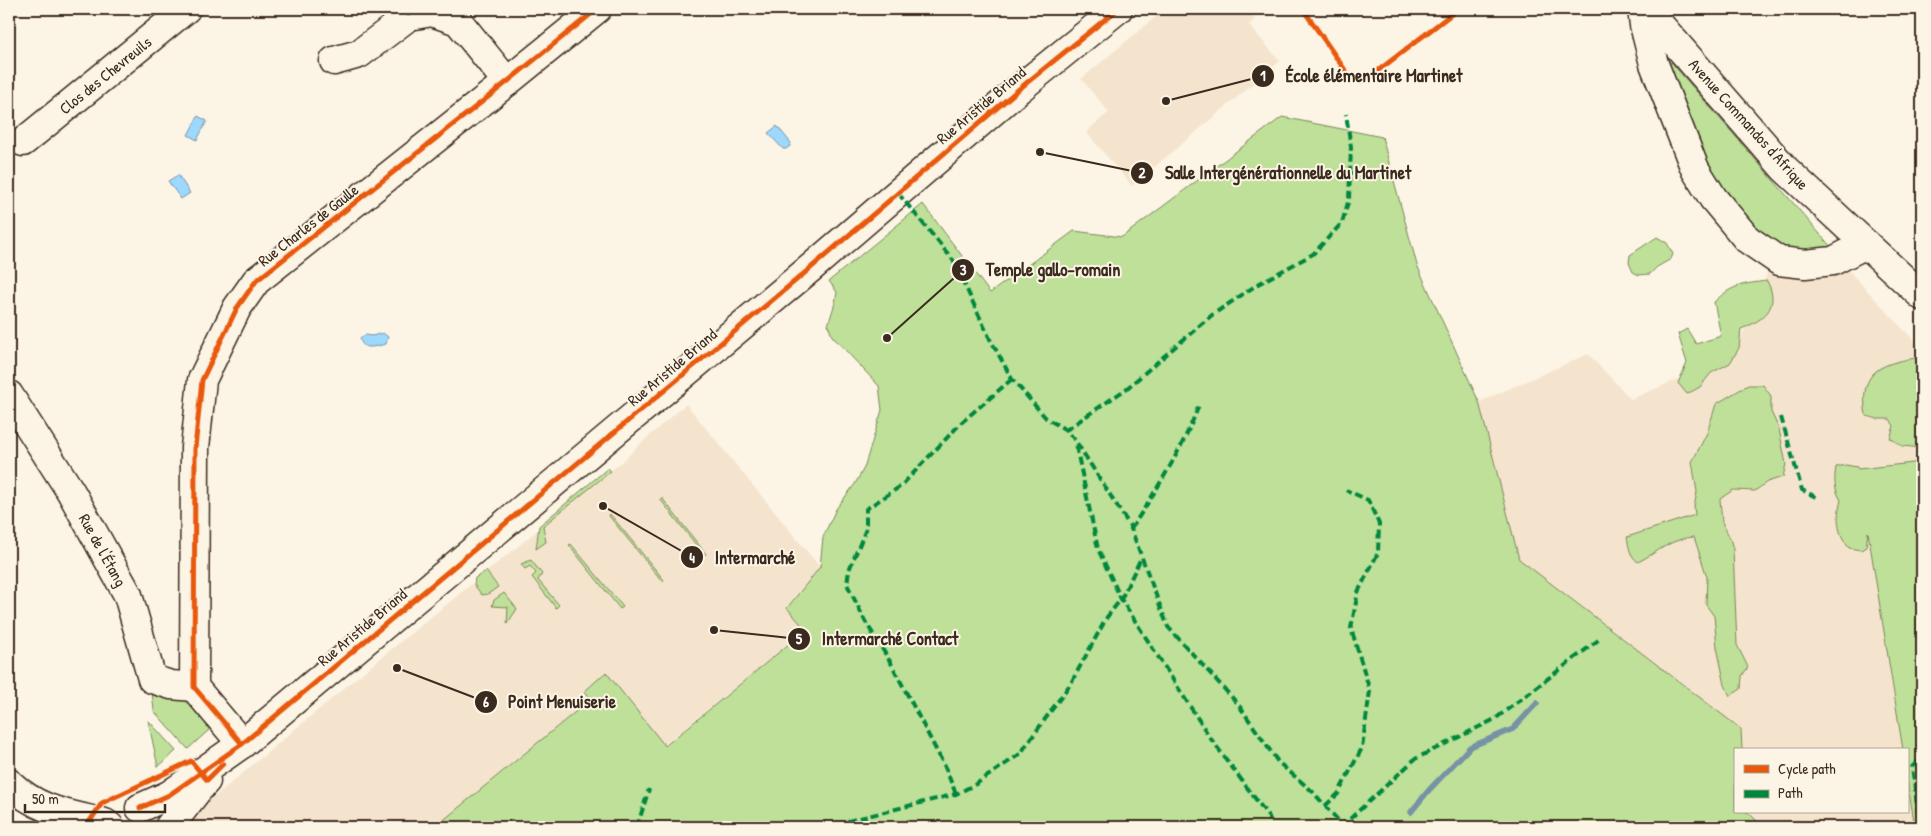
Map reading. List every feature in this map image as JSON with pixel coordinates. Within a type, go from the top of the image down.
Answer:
[{"type":"street","name":"Clos des Chevreuils","points":[[23,142],[186,9]]},
{"type":"street","name":"Rue Charles de Gaulle","points":[[194,687],[195,448],[202,380],[237,308],[256,282],[597,9]]},
{"type":"street","name":"Rue Aristide Briand","points":[[128,815],[169,795],[242,744],[818,261],[1019,89],[1118,9]]},
{"type":"street","points":[[1644,9],[1644,25],[1654,64],[1695,168],[1713,198],[1747,239],[1779,261],[1805,264],[1834,261],[1866,244]]},
{"type":"street","name":"Avenue Commandos d'Afrique","points":[[1644,9],[1785,169],[1922,296]]},
{"type":"street","points":[[334,61],[359,54],[409,16],[432,12],[458,21],[507,82]]},
{"type":"street","name":"Rue de l'Étang","points":[[9,395],[71,492],[128,595],[152,679],[171,685],[194,687]]},
{"type":"street","points":[[194,687],[242,744]]},
{"type":"street","name":"Rue Aristide Briand","points":[[168,827],[196,791],[242,744]]},
{"type":"street","points":[[9,784],[20,794],[47,809],[105,823],[110,827]]},
{"type":"street","points":[[47,809],[128,815],[149,809],[158,814],[168,827]]},
{"type":"shaded area","points":[[1165,9],[1246,9],[1255,19],[1249,25],[1280,61],[1132,186],[1086,132],[1109,112],[1081,79]]},
{"type":"shaded area","points":[[1793,211],[1922,349],[1922,827],[1763,827],[1750,814],[1908,814],[1908,748],[1742,748],[1741,729],[1519,559],[1479,402],[1588,354],[1631,399],[1733,356]]},
{"type":"shaded area","points":[[686,404],[820,567],[787,607],[806,630],[563,827],[189,827],[188,819],[355,679],[625,459]]},
{"type":"green space","points":[[1671,62],[1832,248],[1810,253],[1775,247],[1741,217],[1716,186],[1666,65]]},
{"type":"green space","points":[[1282,117],[1382,137],[1417,265],[1479,402],[1519,559],[1741,729],[1742,748],[1734,748],[1734,814],[1750,814],[1763,827],[435,827],[591,699],[585,691],[606,672],[665,746],[806,630],[787,608],[820,567],[823,537],[836,509],[855,484],[864,468],[882,410],[879,386],[832,336],[828,325],[837,292],[829,281],[923,204],[990,293],[1074,231],[1122,237]]},
{"type":"green space","points":[[1657,237],[1667,243],[1673,254],[1671,259],[1657,267],[1650,274],[1639,275],[1633,272],[1629,263],[1630,255]]},
{"type":"green space","points":[[1767,281],[1772,298],[1768,311],[1757,321],[1741,329],[1739,348],[1730,363],[1711,373],[1700,387],[1687,394],[1678,383],[1687,363],[1678,334],[1687,329],[1696,344],[1721,336],[1714,302],[1726,292],[1738,286]]},
{"type":"green space","points":[[1922,357],[1922,448],[1902,446],[1890,438],[1894,426],[1890,419],[1866,416],[1864,400],[1866,388],[1870,378],[1876,371],[1885,366],[1895,362]]},
{"type":"green space","points":[[1748,385],[1763,385],[1771,396],[1771,412],[1779,429],[1786,464],[1783,477],[1767,482],[1755,491],[1733,490],[1720,499],[1722,522],[1733,549],[1737,645],[1748,667],[1742,676],[1741,689],[1730,696],[1725,685],[1717,647],[1714,616],[1706,605],[1707,577],[1694,537],[1672,543],[1638,562],[1631,554],[1627,537],[1695,515],[1694,507],[1697,492],[1692,462],[1707,433],[1716,404]]},
{"type":"green space","points":[[1922,462],[1922,827],[1915,827],[1908,786],[1908,748],[1903,748],[1868,532],[1866,547],[1861,550],[1849,548],[1842,537],[1839,526],[1838,514],[1841,500],[1836,488],[1836,467],[1846,465],[1857,467],[1858,469]]},
{"type":"green space","points":[[608,468],[611,471],[543,526],[546,542],[536,549],[539,526]]},
{"type":"green space","points":[[662,498],[706,554],[704,555],[660,499]]},
{"type":"green space","points":[[610,514],[664,580],[662,581],[609,516]]},
{"type":"green space","points":[[571,544],[623,607],[620,609],[569,545]]},
{"type":"green space","points":[[531,560],[542,574],[538,580],[559,605],[556,608],[532,577],[536,573],[530,566],[525,569],[521,564]]},
{"type":"green space","points":[[486,571],[498,587],[488,594],[482,595],[474,585],[475,578]]},
{"type":"green space","points":[[504,593],[517,609],[507,624],[508,607],[492,606],[494,600]]},
{"type":"green space","points":[[152,691],[193,700],[209,730],[188,749],[154,711]]},
{"type":"green space","points":[[148,720],[176,751],[158,767]]},
{"type":"water","points":[[198,116],[207,121],[197,140],[188,135]]},
{"type":"water","points":[[777,126],[791,143],[786,149],[783,149],[768,133]]},
{"type":"water","points":[[178,175],[190,193],[181,199],[168,181]]},
{"type":"water","points":[[383,333],[388,337],[386,344],[366,347],[361,342],[360,338],[366,335],[372,336]]},
{"type":"waterway","points":[[1411,812],[1470,747],[1513,729],[1537,703]]},
{"type":"marked path","points":[[408,9],[409,16]]},
{"type":"marked path","points":[[1066,430],[1126,389],[1212,315],[1258,284],[1313,254],[1342,223],[1349,199],[1351,147],[1346,114]]},
{"type":"marked path","points":[[898,193],[953,260],[990,339],[1012,379],[1046,418],[1066,430],[1075,440],[1130,526],[1168,627],[1238,704],[1278,762],[1312,791],[1344,827]]},
{"type":"marked path","points":[[956,794],[944,765],[891,663],[865,621],[847,584],[849,570],[866,529],[866,509],[901,486],[962,422],[1012,379]]},
{"type":"marked path","points":[[1131,529],[1177,453],[1199,405]]},
{"type":"marked path","points":[[1781,417],[1802,490],[1818,498]]},
{"type":"marked path","points":[[1076,446],[1098,549],[1121,599],[1211,739],[1269,817],[1273,827]]},
{"type":"marked path","points":[[1325,806],[1338,794],[1362,748],[1370,691],[1351,628],[1358,592],[1378,553],[1379,524],[1368,500],[1346,490]]},
{"type":"marked path","points":[[824,827],[956,794],[976,784],[1020,754],[1071,683],[1107,617],[1121,599],[1141,558]]},
{"type":"marked path","points":[[1341,827],[1415,759],[1495,719],[1601,638]]},
{"type":"marked path","points":[[1920,827],[1912,767],[1922,756]]},
{"type":"marked path","points":[[637,827],[649,789]]},
{"type":"cycle path","points":[[242,744],[194,687],[195,448],[202,380],[237,308],[256,281],[597,9]]},
{"type":"cycle path","points":[[140,808],[169,795],[242,744],[813,266],[1019,89],[1118,9]]},
{"type":"cycle path","points":[[1303,9],[1349,76],[1360,81],[1366,80],[1458,9]]},
{"type":"cycle path","points":[[86,827],[102,803],[191,761],[207,780],[223,764]]},
{"type":"place","name":"École élémentaire Martinet","points":[[1166,101]]},
{"type":"place","name":"Salle Intergénérationnelle du Martinet","points":[[1040,152]]},
{"type":"place","name":"Temple gallo-romain","points":[[887,338]]},
{"type":"place","name":"Intermarché","points":[[603,506]]},
{"type":"place","name":"Intermarché Contact","points":[[714,630]]},
{"type":"place","name":"Point Menuiserie","points":[[397,668]]}]
